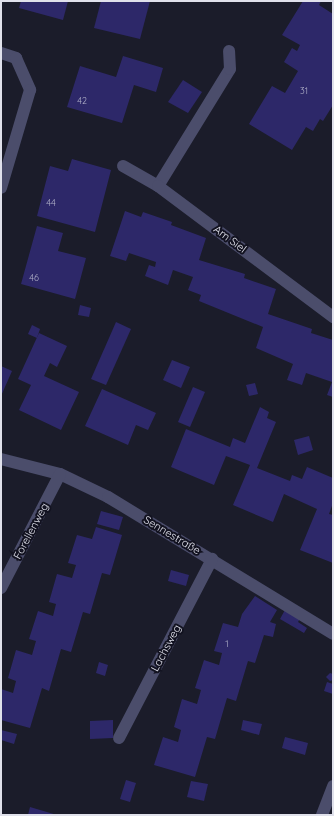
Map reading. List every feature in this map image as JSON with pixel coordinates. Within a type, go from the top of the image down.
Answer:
[{"type":"street","points":[[158,186],[230,69],[229,51]]},
{"type":"street","points":[[1,53],[16,58],[30,90],[1,188]]},
{"type":"street","name":"Am Siel","points":[[123,166],[158,186],[333,317]]},
{"type":"street","name":"Sennestraße","points":[[1,459],[60,474],[108,497],[333,634]]},
{"type":"street","name":"Forellenweg","points":[[1,588],[60,474]]},
{"type":"street","name":"Lachsweg","points":[[119,738],[212,559]]},
{"type":"street","points":[[322,815],[333,786]]},
{"type":"building","points":[[21,1],[68,1],[63,20],[19,8]]},
{"type":"building","points":[[101,1],[150,1],[140,39],[94,28]]},
{"type":"building","points":[[303,1],[321,1],[319,5],[333,14],[333,105],[323,121],[320,119],[313,131],[306,127],[292,150],[249,124],[272,86],[285,93],[298,71],[284,62],[292,48],[297,51],[300,45],[282,35]]},
{"type":"building","points":[[123,56],[163,68],[156,92],[134,85],[122,123],[67,107],[80,66],[116,77]]},
{"type":"building","points":[[183,80],[202,92],[188,113],[168,102]]},
{"type":"building","points":[[72,159],[111,170],[95,232],[37,216],[50,166],[68,171]]},
{"type":"building","points":[[125,211],[141,217],[143,212],[172,222],[171,225],[206,238],[199,260],[245,274],[244,278],[276,289],[268,314],[312,329],[311,333],[333,340],[333,397],[327,395],[332,382],[306,373],[302,385],[287,380],[293,364],[256,348],[263,327],[199,301],[201,295],[188,290],[193,277],[173,270],[168,285],[145,276],[149,265],[155,267],[156,262],[129,253],[126,261],[110,256]]},
{"type":"building","points":[[37,226],[63,233],[58,251],[86,258],[75,299],[21,284]]},
{"type":"building","points":[[80,305],[91,308],[89,317],[78,315]]},
{"type":"building","points":[[116,322],[131,329],[106,385],[91,379]]},
{"type":"building","points":[[32,325],[40,329],[37,338],[28,334]]},
{"type":"building","points":[[39,333],[67,346],[57,367],[50,363],[44,376],[79,392],[61,430],[19,410],[31,385],[18,379]]},
{"type":"building","points":[[172,360],[190,367],[181,388],[163,380]]},
{"type":"building","points":[[1,366],[12,371],[1,396]]},
{"type":"building","points":[[255,383],[258,394],[249,396],[246,385]]},
{"type":"building","points":[[193,387],[205,392],[190,427],[178,422]]},
{"type":"building","points":[[102,389],[156,413],[148,430],[136,425],[128,445],[85,426]]},
{"type":"building","points":[[260,407],[269,412],[267,418],[276,422],[257,468],[290,481],[292,475],[302,479],[307,467],[333,478],[333,503],[329,514],[333,515],[333,563],[300,550],[317,509],[284,494],[273,522],[233,505],[250,465],[226,456],[214,485],[171,467],[186,429],[230,447],[233,438],[245,443]]},
{"type":"building","points":[[309,436],[313,450],[298,455],[294,440]]},
{"type":"building","points":[[101,511],[123,517],[119,530],[97,524]]},
{"type":"building","points":[[96,527],[122,535],[110,575],[102,573],[90,614],[83,612],[71,652],[61,649],[49,691],[42,688],[30,728],[1,720],[1,689],[13,693],[16,681],[8,678],[16,650],[32,655],[36,641],[29,639],[38,611],[53,616],[56,604],[49,602],[57,574],[72,578],[76,565],[68,563],[77,535],[92,539]]},
{"type":"building","points":[[171,570],[189,575],[186,586],[168,581]]},
{"type":"building","points":[[255,596],[277,610],[270,622],[276,624],[273,637],[264,635],[255,663],[248,661],[236,701],[227,698],[215,739],[207,737],[195,777],[154,765],[163,737],[178,742],[181,730],[174,727],[182,699],[197,704],[201,690],[195,688],[204,660],[219,665],[222,653],[214,651],[223,623],[238,627],[242,614]]},
{"type":"building","points":[[286,608],[301,617],[298,622],[307,628],[304,633],[280,619]]},
{"type":"building","points":[[99,662],[108,665],[105,676],[96,673]]},
{"type":"building","points":[[330,673],[333,674],[333,680],[330,681],[326,677]]},
{"type":"building","points":[[327,682],[333,684],[333,694],[324,691]]},
{"type":"building","points":[[113,720],[113,738],[90,739],[90,721]]},
{"type":"building","points":[[243,720],[262,724],[259,735],[241,730]]},
{"type":"building","points":[[1,730],[17,734],[14,744],[1,740]]},
{"type":"building","points":[[285,737],[308,743],[305,755],[282,748]]},
{"type":"building","points":[[126,780],[136,783],[130,802],[120,799]]},
{"type":"building","points":[[191,781],[208,784],[204,801],[187,797]]},
{"type":"building","points":[[30,807],[57,815],[28,815]]}]
